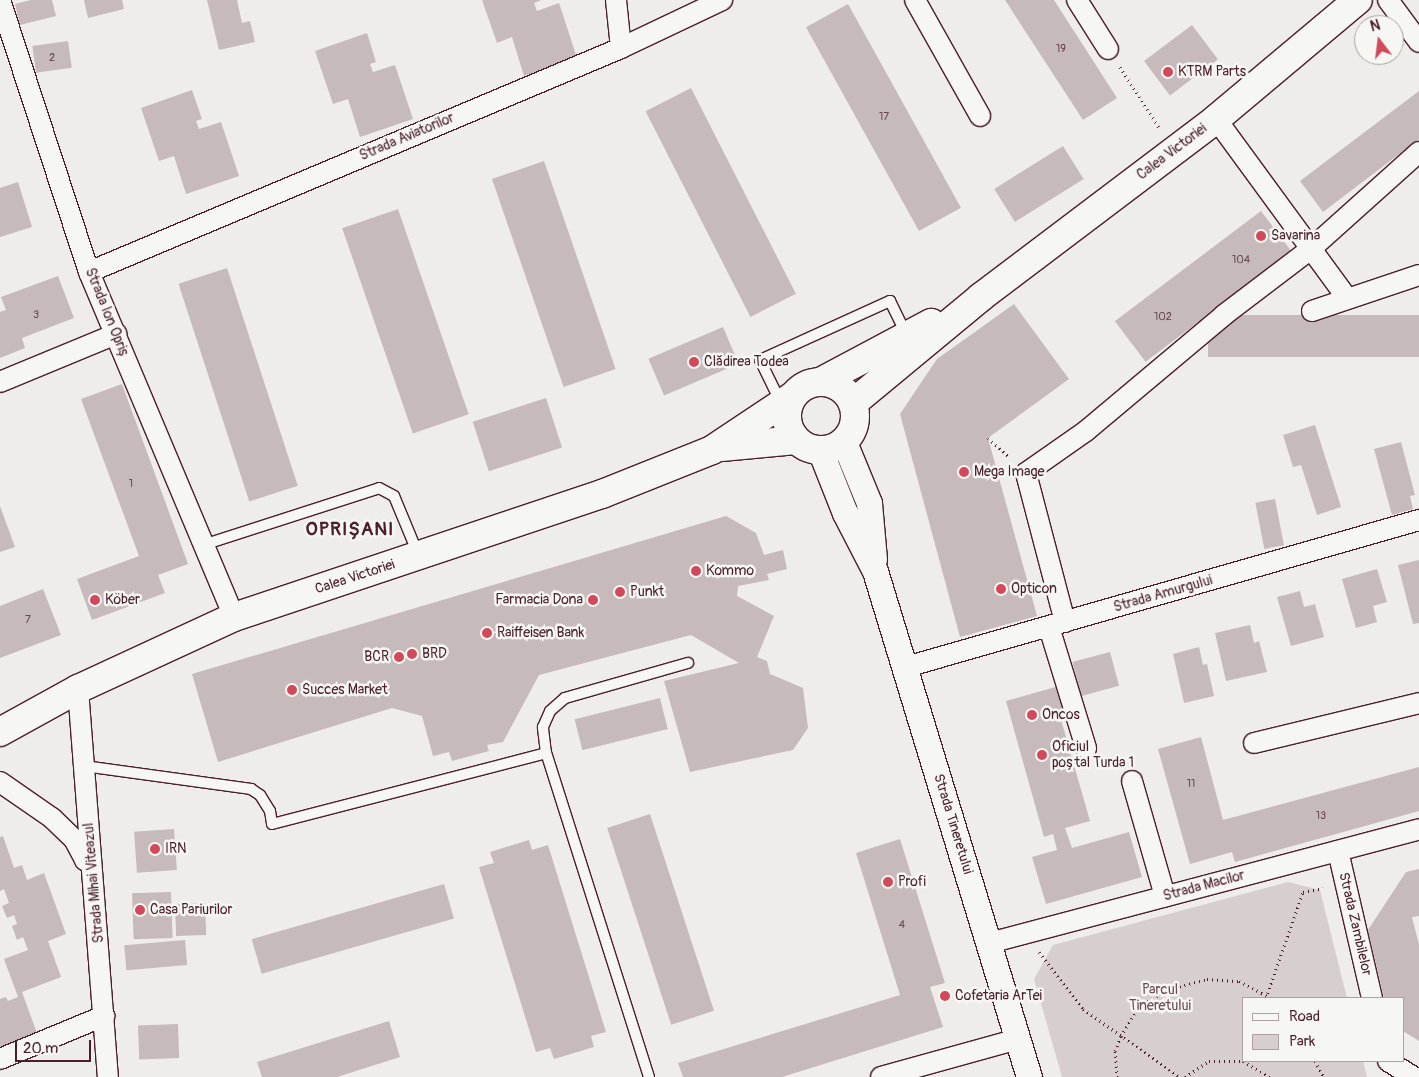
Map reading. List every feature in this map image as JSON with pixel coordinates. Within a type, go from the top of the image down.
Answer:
[{"type":"main road","name":"Calea Victoriei","points":[[853,403],[981,297],[1216,119],[1358,0]]},
{"type":"main road","name":"Calea Victoriei","points":[[0,732],[78,689],[234,617],[602,494],[721,447],[801,389],[820,382],[981,297]]},
{"type":"main road","points":[[787,400],[787,418],[820,444],[854,424],[853,403],[840,388],[820,382]]},
{"type":"main road","name":"Calea Victoriei","points":[[721,447],[820,444]]},
{"type":"street","name":"Strada Ion Opriș","points":[[0,0],[89,272],[234,617]]},
{"type":"street","points":[[616,0],[621,48]]},
{"type":"street","name":"Strada Aviatorilor","points":[[89,272],[621,48],[722,0]]},
{"type":"street","points":[[915,0],[980,116]]},
{"type":"street","points":[[1078,0],[1108,49]]},
{"type":"street","points":[[1388,0],[1419,42]]},
{"type":"street","points":[[1216,119],[1347,298]]},
{"type":"street","points":[[1086,748],[1057,625],[1026,473],[1086,432],[1224,315],[1312,248],[1419,152]]},
{"type":"street","points":[[1312,311],[1419,275]]},
{"type":"street","points":[[0,382],[116,334]]},
{"type":"street","name":"Strada Tineretului","points":[[820,444],[844,513],[875,571],[906,667],[1029,1077]]},
{"type":"street","name":"Strada Amurgului","points":[[906,667],[1419,520]]},
{"type":"street","name":"Strada Mihai Viteazul","points":[[78,689],[108,1077]]},
{"type":"street","points":[[1254,743],[1419,703]]},
{"type":"street","points":[[1132,781],[1165,896]]},
{"type":"street","points":[[0,782],[52,818],[74,839],[85,860],[92,864]]},
{"type":"street","name":"Strada Macilor","points":[[989,943],[1419,829]]},
{"type":"street","name":"Strada Zambilelor","points":[[1338,851],[1372,997]]},
{"type":"street","points":[[0,1059],[104,1016]]},
{"type":"street","points":[[880,1077],[1018,1039]]},
{"type":"street","points":[[1390,1062],[1414,1077]]},
{"type":"lane","points":[[787,400],[760,360],[890,301],[907,336]]},
{"type":"lane","points":[[203,545],[379,488],[394,496],[419,556]]},
{"type":"lane","points":[[650,1077],[546,753],[543,727],[550,711],[564,698],[688,663]]},
{"type":"lane","points":[[84,766],[251,789],[260,795],[270,811],[272,824],[546,753]]},
{"type":"path","points":[[1108,49],[1174,150]]},
{"type":"path","points":[[988,438],[1026,473]]},
{"type":"path","points":[[1117,1077],[1115,1051],[1120,1036],[1139,1006],[1170,989],[1207,979],[1239,981],[1267,996],[1303,892],[1346,884]]},
{"type":"path","points":[[1033,932],[1039,953],[1083,1009],[1180,1077]]},
{"type":"path","points":[[1185,1077],[1209,1061],[1242,1061]]},
{"type":"path","points":[[1245,1062],[1270,1077]]},
{"type":"path","points":[[1316,1062],[1324,1077]]},
{"type":"green space","name":"Parcul Tineretului","points":[[1288,882],[1320,890],[1347,997],[1242,997],[1242,1062],[1363,1062],[1367,1077],[1062,1077],[1034,979],[1053,945]]},
{"type":"building","points":[[31,0],[52,0],[56,16],[20,25],[15,4]]},
{"type":"building","points":[[84,0],[122,0],[124,9],[88,18]]},
{"type":"building","points":[[207,0],[237,0],[242,23],[250,21],[255,42],[219,50]]},
{"type":"building","points":[[482,0],[541,0],[534,3],[537,11],[559,3],[577,58],[524,76],[512,37],[497,43]]},
{"type":"building","points":[[1005,0],[1054,0],[1117,98],[1083,120]]},
{"type":"building","points":[[848,4],[961,208],[919,231],[806,27]]},
{"type":"building","points":[[1192,25],[1218,59],[1170,95],[1144,61]]},
{"type":"building","points":[[367,33],[376,62],[370,64],[373,72],[395,65],[413,119],[360,137],[348,99],[333,104],[315,51]]},
{"type":"building","points":[[68,41],[72,68],[36,73],[32,46]]},
{"type":"building","points":[[691,88],[796,294],[750,317],[646,111]]},
{"type":"building","points":[[192,90],[202,119],[196,121],[199,129],[221,122],[239,176],[186,194],[174,156],[159,161],[141,108]]},
{"type":"building","points":[[1419,91],[1419,139],[1323,212],[1300,181]]},
{"type":"building","points":[[1063,146],[1084,179],[1015,222],[994,189]]},
{"type":"building","points":[[544,161],[616,369],[564,387],[492,179]]},
{"type":"building","points":[[18,182],[32,227],[0,237],[0,188]]},
{"type":"building","points":[[398,209],[469,414],[413,433],[342,228]]},
{"type":"building","points":[[1261,211],[1292,252],[1146,362],[1115,321]]},
{"type":"building","points":[[227,268],[298,486],[249,502],[178,284]]},
{"type":"building","points":[[58,276],[74,318],[22,338],[25,348],[0,358],[0,312],[6,310],[1,297]]},
{"type":"building","points":[[1014,304],[1069,379],[988,438],[1037,616],[960,637],[900,414],[937,359]]},
{"type":"building","points":[[1208,315],[1419,315],[1419,357],[1208,357]]},
{"type":"building","name":"Clădirea Todea","points":[[723,327],[739,364],[664,395],[648,359]]},
{"type":"building","points":[[122,384],[188,564],[158,575],[165,593],[92,620],[77,579],[139,556],[81,399]]},
{"type":"building","points":[[546,398],[562,447],[489,471],[473,422]]},
{"type":"building","points":[[1315,425],[1341,507],[1317,515],[1301,465],[1293,467],[1283,435]]},
{"type":"building","points":[[1401,442],[1415,495],[1410,496],[1413,509],[1392,515],[1374,449]]},
{"type":"building","points":[[1275,499],[1284,545],[1264,549],[1255,503]]},
{"type":"building","points":[[0,506],[15,547],[0,552]]},
{"type":"building","points":[[726,516],[756,533],[764,555],[783,550],[787,569],[767,574],[769,580],[738,586],[737,596],[774,616],[757,657],[767,661],[770,674],[803,688],[808,728],[793,750],[690,772],[664,681],[739,663],[691,635],[539,675],[503,742],[487,745],[489,751],[452,761],[449,752],[433,756],[422,716],[392,708],[218,762],[192,674]]},
{"type":"building","points":[[1419,560],[1419,623],[1413,624],[1398,565]]},
{"type":"building","points":[[1377,569],[1387,602],[1373,606],[1377,622],[1356,628],[1342,579]]},
{"type":"building","points":[[43,589],[61,635],[0,658],[0,606]]},
{"type":"building","points":[[1300,591],[1304,607],[1315,604],[1324,637],[1291,646],[1277,597]]},
{"type":"building","points":[[1250,625],[1254,643],[1259,641],[1267,672],[1226,681],[1215,633]]},
{"type":"building","points":[[1199,647],[1203,665],[1207,664],[1214,696],[1184,703],[1173,654]]},
{"type":"building","points":[[1110,652],[1119,686],[1081,696],[1072,662]]},
{"type":"building","points":[[1059,686],[1067,714],[1060,716],[1090,821],[1065,828],[1072,848],[1129,832],[1142,877],[1046,904],[1032,857],[1057,850],[1053,834],[1044,837],[1006,701]]},
{"type":"building","points":[[660,698],[668,729],[582,750],[575,719]]},
{"type":"building","points":[[1201,737],[1223,820],[1419,767],[1419,811],[1235,862],[1232,852],[1190,864],[1158,749]]},
{"type":"building","points":[[650,814],[714,1011],[671,1025],[607,828]]},
{"type":"building","points":[[174,829],[177,870],[137,873],[134,832]]},
{"type":"building","points":[[3,836],[14,868],[22,865],[27,880],[44,873],[66,934],[48,941],[61,977],[22,992],[38,1036],[0,1050],[0,999],[6,997],[8,1001],[18,997],[4,959],[28,950],[23,937],[17,940],[12,926],[17,924],[14,915],[7,918],[2,906],[9,903],[4,889],[0,891],[0,837]]},
{"type":"building","points":[[900,839],[945,983],[930,987],[943,1027],[782,1077],[683,1077],[678,1063],[900,995],[856,853]]},
{"type":"building","points":[[529,840],[532,850],[548,845],[606,1032],[591,1036],[594,1047],[554,1059],[550,1048],[536,1052],[479,867],[494,863],[490,852]]},
{"type":"building","points":[[1419,869],[1419,916],[1412,917],[1419,945],[1419,1041],[1404,1032],[1404,997],[1384,997],[1368,930],[1406,872]]},
{"type":"building","points":[[444,884],[454,919],[262,974],[252,939]]},
{"type":"building","points":[[171,892],[173,938],[134,939],[132,893]]},
{"type":"building","points":[[205,903],[206,935],[176,936],[175,904]]},
{"type":"building","points":[[185,940],[187,965],[126,970],[124,945]]},
{"type":"building","points":[[389,1021],[400,1057],[337,1077],[262,1077],[257,1062]]},
{"type":"building","points":[[178,1024],[179,1058],[139,1059],[138,1025]]},
{"type":"place","name":"KTRM Parts","points":[[1168,72]]},
{"type":"place","name":"Savarina","points":[[1261,236]]},
{"type":"place","name":"Clădirea Todea","points":[[694,362]]},
{"type":"place","name":"Mega Image","points":[[964,472]]},
{"type":"place","name":"Kommo","points":[[696,571]]},
{"type":"place","name":"Opticon","points":[[1001,589]]},
{"type":"place","name":"Punkt","points":[[620,592]]},
{"type":"place","name":"Köber","points":[[95,600]]},
{"type":"place","name":"Farmacia Dona","points":[[593,600]]},
{"type":"place","name":"Raiffeisen Bank","points":[[487,633]]},
{"type":"place","name":"BRD","points":[[412,654]]},
{"type":"place","name":"BCR","points":[[399,657]]},
{"type":"place","name":"Succes Market","points":[[292,690]]},
{"type":"place","name":"Oncos","points":[[1032,715]]},
{"type":"place","name":"Oficiul poștal Turda 1","points":[[1042,755]]},
{"type":"place","name":"IRN","points":[[155,849]]},
{"type":"place","name":"Profi","points":[[888,882]]},
{"type":"place","name":"Casa Pariurilor","points":[[140,910]]},
{"type":"place","name":"Cofetaria ArTei","points":[[945,996]]},
{"type":"district","name":"OPRIȘANI","points":[[350,530]]}]
